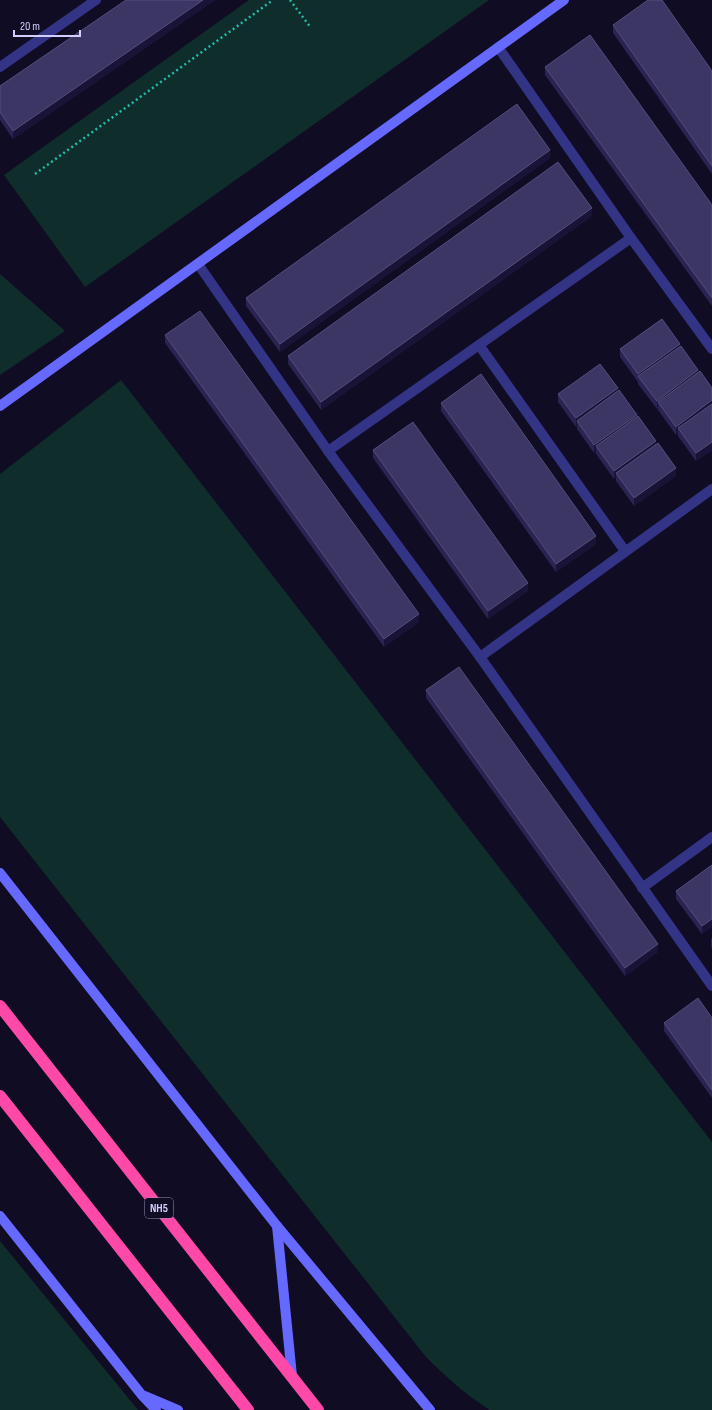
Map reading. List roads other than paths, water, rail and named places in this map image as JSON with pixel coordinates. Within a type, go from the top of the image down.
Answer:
[{"type":"highway","name":"NH5","points":[[0,1006],[318,1410]]},
{"type":"highway","points":[[0,1096],[248,1410]]},
{"type":"street","points":[[0,67],[96,0]]},
{"type":"street","points":[[0,406],[564,0]]},
{"type":"street","points":[[498,47],[631,238],[712,349]]},
{"type":"street","points":[[328,451],[631,238]]},
{"type":"street","points":[[198,264],[328,451],[480,657],[712,986]]},
{"type":"street","points":[[479,345],[626,551]]},
{"type":"street","points":[[480,657],[712,489]]},
{"type":"street","points":[[642,888],[712,837]]},
{"type":"street","points":[[0,873],[277,1226],[430,1410]]},
{"type":"street","points":[[0,1216],[156,1410]]},
{"type":"street","points":[[277,1226],[292,1376]]},
{"type":"street","points":[[142,1394],[178,1410]]}]
